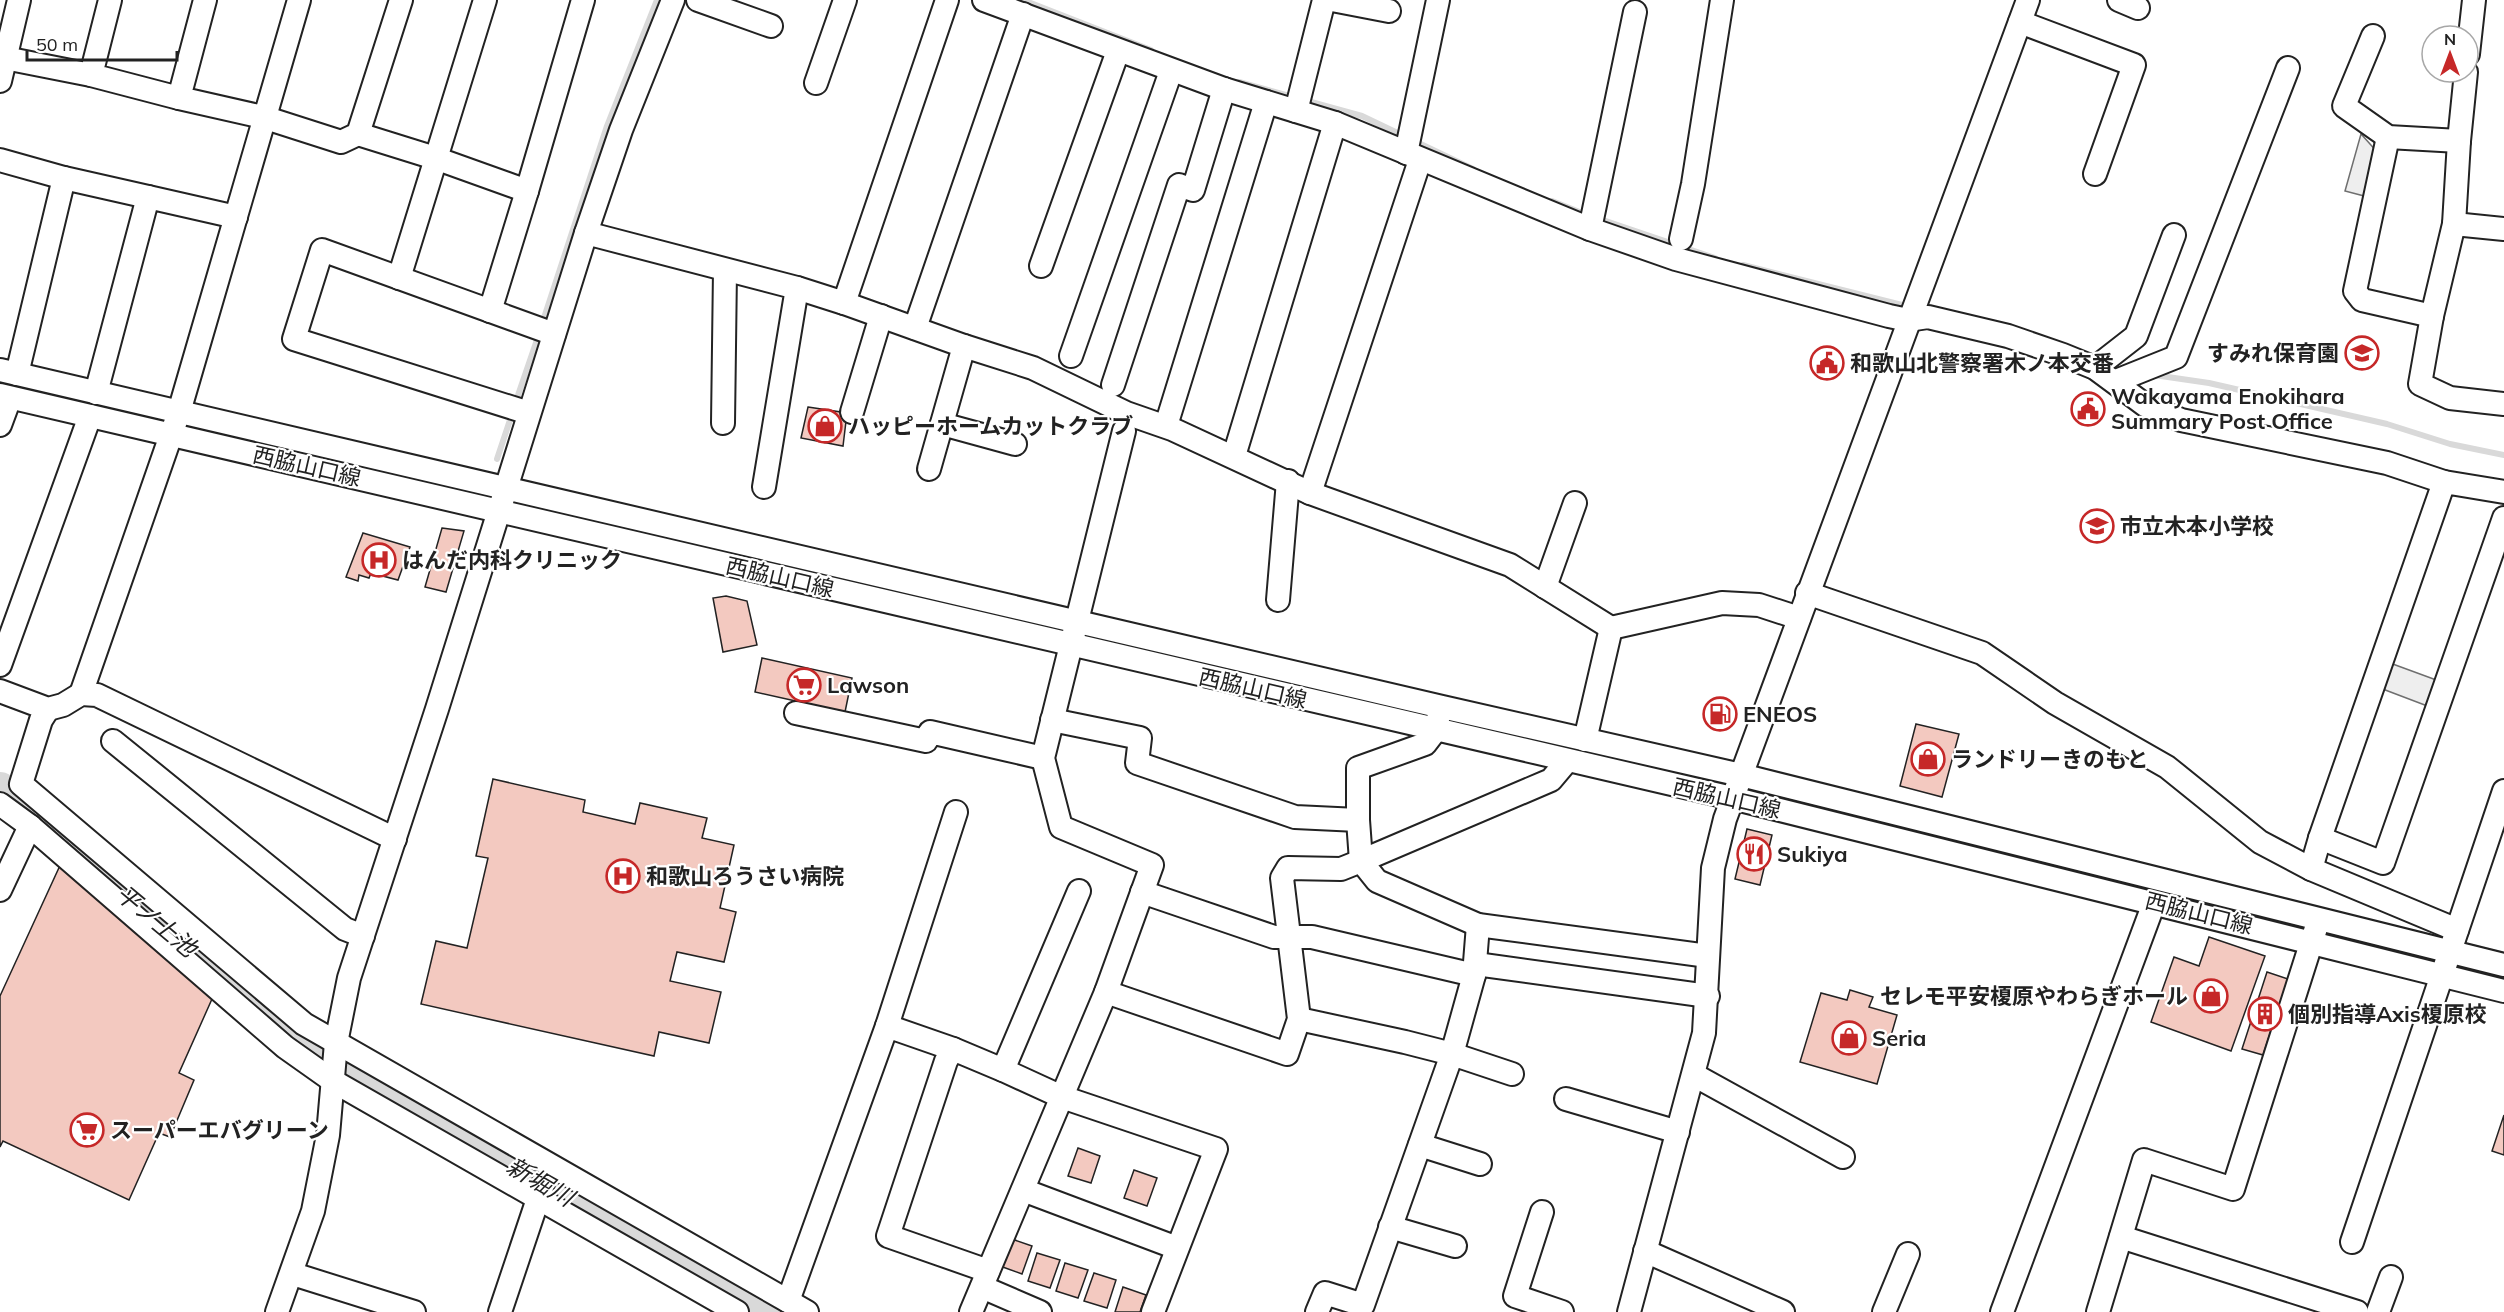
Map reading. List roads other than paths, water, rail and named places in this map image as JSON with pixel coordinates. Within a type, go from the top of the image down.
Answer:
[{"type":"street","points":[[0,81],[3,57],[19,0]]},
{"type":"street","points":[[91,75],[110,0]]},
{"type":"street","points":[[179,98],[205,0]]},
{"type":"street","points":[[81,694],[172,435],[299,0]]},
{"type":"street","points":[[358,134],[401,0]]},
{"type":"street","points":[[399,278],[485,0]]},
{"type":"street","points":[[490,311],[583,0]]},
{"type":"street","points":[[277,1312],[313,1211],[328,1135],[336,1043],[349,978],[505,488],[517,409],[542,330],[586,233],[621,130],[673,0]]},
{"type":"street","points":[[698,0],[771,26]]},
{"type":"street","points":[[816,83],[845,0]]},
{"type":"street","points":[[844,303],[947,0]]},
{"type":"street","points":[[984,0],[1019,7],[1118,51],[1224,89],[1266,102],[1299,101],[1335,123],[1412,147],[1592,221],[1676,259],[2008,336],[2095,368],[2116,381],[2145,405],[2181,420],[2387,463],[2445,482],[2504,492]]},
{"type":"street","points":[[1299,101],[1324,0]]},
{"type":"street","points":[[1332,0],[1389,11]]},
{"type":"street","points":[[1310,493],[1412,147],[1438,0]]},
{"type":"street","points":[[1681,239],[1693,184],[1722,0]]},
{"type":"street","points":[[1629,1312],[1704,1033],[1708,996],[1713,868],[1732,798],[2028,0]]},
{"type":"street","points":[[2471,24],[2474,0]]},
{"type":"street","points":[[915,328],[1019,7]]},
{"type":"street","points":[[1592,221],[1635,12]]},
{"type":"street","points":[[2020,22],[2133,64],[2095,174]]},
{"type":"street","points":[[2373,36],[2344,106],[2388,137],[2458,141]]},
{"type":"street","points":[[1041,266],[1118,51]]},
{"type":"street","points":[[3,57],[91,75],[263,117],[341,142],[358,134],[435,158],[527,191]]},
{"type":"street","points":[[2116,381],[2176,357],[2288,68]]},
{"type":"street","points":[[1071,356],[1171,70]]},
{"type":"street","points":[[2465,84],[2458,141],[2454,224],[2432,316],[2420,384],[2450,398],[2504,404]]},
{"type":"street","points":[[1113,385],[1179,185],[1193,189],[1224,89]]},
{"type":"street","points":[[1169,416],[1266,102]]},
{"type":"street","points":[[1234,456],[1335,123]]},
{"type":"street","points":[[2388,137],[2355,291],[2362,300],[2432,316]]},
{"type":"street","points":[[0,160],[64,178],[236,217]]},
{"type":"street","points":[[9,372],[64,178]]},
{"type":"street","points":[[96,393],[148,198]]},
{"type":"street","points":[[2454,224],[2504,229]]},
{"type":"street","points":[[586,233],[797,288],[1033,368],[1126,414],[1172,429],[1310,493],[1510,565],[1611,628],[1722,603],[1759,605],[1798,618]]},
{"type":"street","points":[[2095,368],[2136,336],[2174,235]]},
{"type":"street","points":[[517,409],[294,339],[322,250],[542,330]]},
{"type":"street","points":[[723,423],[726,270]]},
{"type":"street","points":[[764,487],[797,288]]},
{"type":"street","points":[[852,412],[880,316]]},
{"type":"street","points":[[929,469],[964,346]]},
{"type":"street","name":"西脇山口線","points":[[9,372],[1741,775],[2319,918],[2453,940],[2504,964]]},
{"type":"street","points":[[0,425],[5,396]]},
{"type":"street","name":"西脇山口線","points":[[5,396],[1732,798],[2504,991]]},
{"type":"street","points":[[0,665],[90,416]]},
{"type":"street","points":[[942,424],[1015,444]]},
{"type":"street","points":[[971,1312],[1106,992],[1152,865],[1061,827],[1042,758],[1124,431]]},
{"type":"street","points":[[1278,600],[1288,481]]},
{"type":"street","points":[[2312,869],[2320,838],[2445,482]]},
{"type":"street","points":[[1545,587],[1575,503]]},
{"type":"street","points":[[2320,838],[2383,863],[2504,518]]},
{"type":"street","points":[[1807,593],[1982,653],[2055,703],[2167,767],[2260,842],[2453,940]]},
{"type":"street","points":[[1585,740],[1611,628]]},
{"type":"street","points":[[0,691],[48,709],[63,705],[81,694],[97,695],[395,838]]},
{"type":"street","points":[[1442,707],[1435,730],[1425,744],[1358,768],[1361,861],[1377,881],[1478,925],[1708,956]]},
{"type":"street","points":[[48,709],[41,720],[21,784],[304,1024],[548,1166],[798,1307],[956,812]]},
{"type":"street","points":[[796,713],[926,741],[930,732],[1042,758]]},
{"type":"street","points":[[1052,720],[1140,738],[1137,763],[1295,817],[1358,820]]},
{"type":"street","points":[[113,741],[345,929],[363,936]]},
{"type":"street","points":[[1106,992],[1287,1054],[1299,1019],[1282,878],[1288,868],[1341,869],[1551,780],[1566,761]]},
{"type":"street","points":[[2352,1242],[2440,975],[2504,791]]},
{"type":"street","points":[[0,804],[30,826],[285,1047],[333,1081],[737,1312]]},
{"type":"street","points":[[0,890],[30,826]]},
{"type":"street","points":[[1003,1070],[1079,891]]},
{"type":"street","points":[[1142,892],[1274,937],[1312,937],[1475,970],[1708,996]]},
{"type":"street","points":[[2002,1312],[2154,903]]},
{"type":"street","points":[[2098,1312],[2144,1160],[2233,1189],[2319,918]]},
{"type":"street","points":[[1317,1312],[1324,1293],[1363,1305],[1452,1054],[1475,970],[1478,925]]},
{"type":"street","points":[[1299,1019],[1452,1054],[1512,1074]]},
{"type":"street","points":[[887,1026],[953,1049],[1062,1097],[1216,1149],[1153,1312]]},
{"type":"street","points":[[953,1049],[946,1061],[888,1236],[985,1279],[1040,1312]]},
{"type":"street","points":[[1694,1075],[1843,1157]]},
{"type":"street","points":[[1566,1099],[1678,1132]]},
{"type":"street","points":[[1420,1144],[1480,1164]]},
{"type":"street","points":[[500,1312],[548,1166]]},
{"type":"street","points":[[1023,1190],[1178,1248]]},
{"type":"street","points":[[1542,1212],[1515,1296],[1562,1312]]},
{"type":"street","points":[[1390,1227],[1455,1246]]},
{"type":"street","points":[[2121,1237],[2357,1312]]},
{"type":"street","points":[[1645,1251],[1783,1312]]},
{"type":"street","points":[[1884,1312],[1908,1254]]},
{"type":"street","points":[[292,1274],[414,1312]]},
{"type":"street","points":[[2378,1312],[2391,1277]]},
{"type":"waterway","points":[[542,324],[607,126],[657,0]]},
{"type":"waterway","points":[[1023,0],[1151,50]]},
{"type":"waterway","points":[[1239,82],[1362,116],[1473,169]]},
{"type":"waterway","points":[[1552,201],[1587,215]]},
{"type":"waterway","points":[[1597,218],[1715,258]]},
{"type":"waterway","points":[[1743,265],[1910,307]]},
{"type":"waterway","points":[[515,404],[539,334]]},
{"type":"waterway","points":[[2154,375],[2209,383],[2387,424],[2450,444],[2504,455]]},
{"type":"waterway","points":[[497,459],[512,414]]},
{"type":"waterway","name":"新堀川","points":[[0,790],[312,1051],[767,1312]]},
{"type":"waterway","points":[[312,1051],[313,1038]]},
{"type":"place","name":"すみれ保育園","points":[[2362,353]]},
{"type":"place","name":"和歌山北警察署木ノ本交番","points":[[1827,363]]},
{"type":"place","name":"Wakayama Enokihara Summary Post Office","points":[[2088,409]]},
{"type":"place","name":"ハッピーホームカットクラブ","points":[[825,426]]},
{"type":"place","name":"市立木本小学校","points":[[2097,526]]},
{"type":"place","name":"はんだ内科クリニック","points":[[379,560]]},
{"type":"place","name":"Lawson","points":[[804,685]]},
{"type":"place","name":"ENEOS","points":[[1720,714]]},
{"type":"place","name":"ランドリーきのもと","points":[[1928,759]]},
{"type":"place","name":"Sukiya","points":[[1754,854]]},
{"type":"place","name":"和歌山ろうさい病院","points":[[623,876]]},
{"type":"place","name":"セレモ平安榎原やわらぎホール","points":[[2211,996]]},
{"type":"place","name":"個別指導Axis榎原校","points":[[2265,1014]]},
{"type":"place","name":"Seria","points":[[1849,1038]]},
{"type":"place","name":"スーパーエバグリーン","points":[[87,1130]]},
{"type":"water label","name":"平ノ上池","points":[[156,921]]}]
